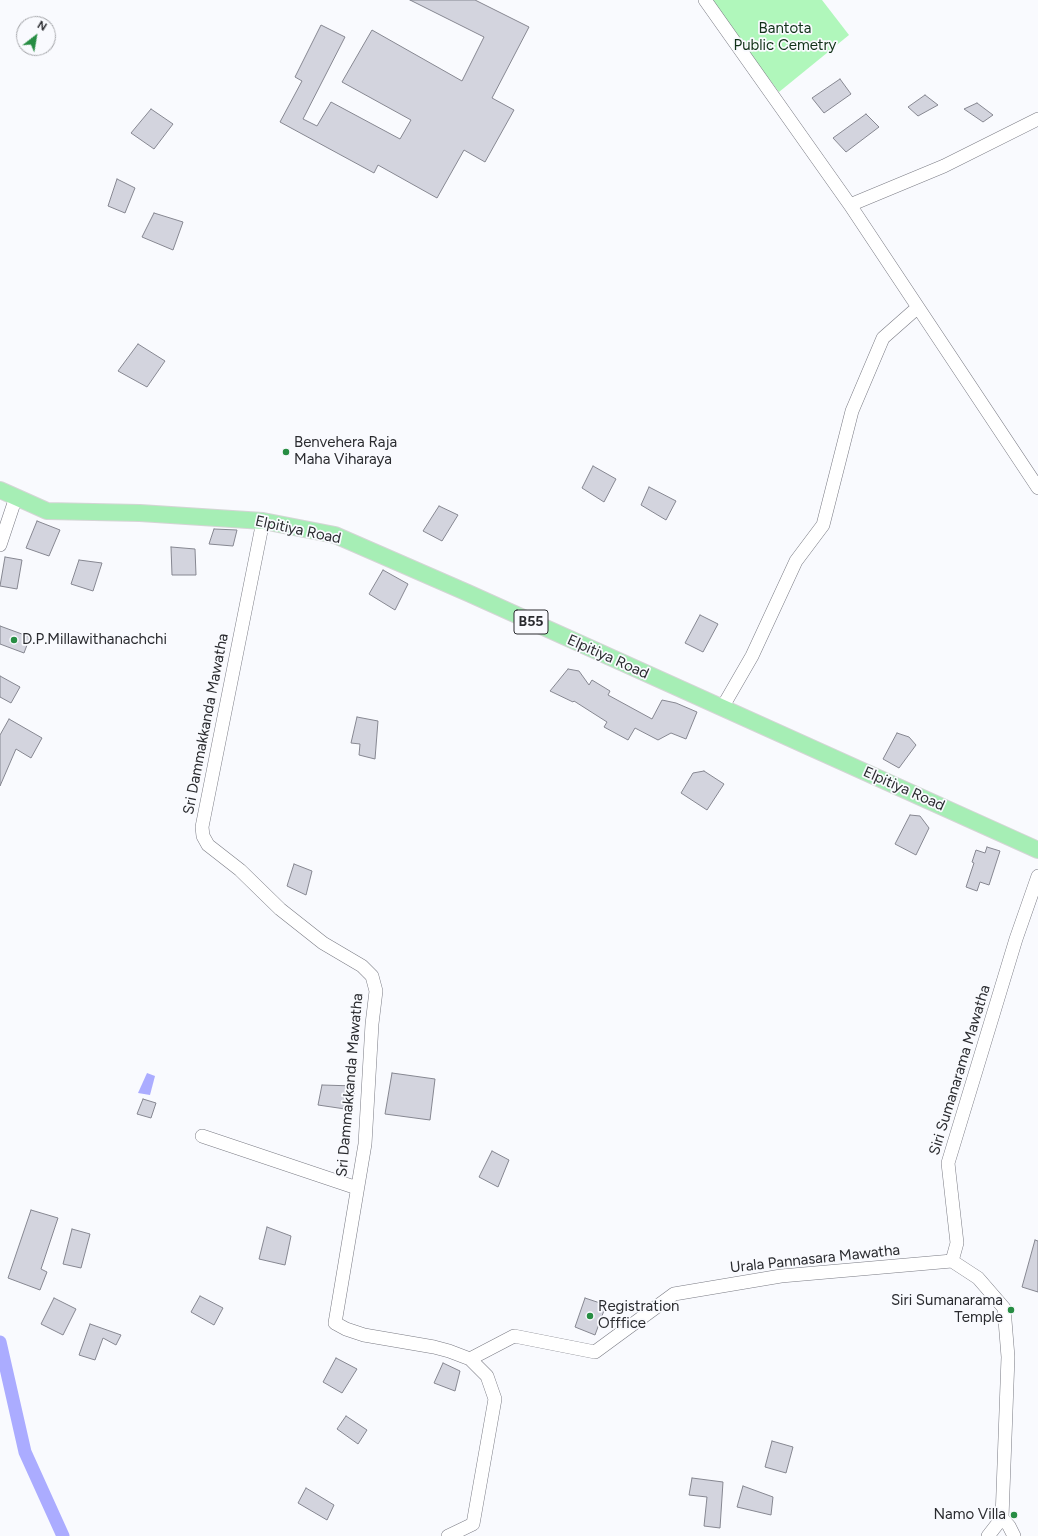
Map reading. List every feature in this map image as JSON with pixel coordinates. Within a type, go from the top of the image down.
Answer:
[{"type":"main road","name":"Elpitiya Road","points":[[0,490],[46,511],[140,513],[263,521],[335,535],[468,593],[1038,850]]},
{"type":"street","points":[[705,0],[850,205],[1038,488]]},
{"type":"street","points":[[850,205],[944,166],[1038,119]]},
{"type":"street","points":[[722,708],[752,656],[796,561],[823,525],[852,411],[883,338],[917,308]]},
{"type":"street","points":[[0,545],[16,497]]},
{"type":"street","name":"Sri Dammakkanda Mawatha","points":[[263,521],[202,827],[203,836],[208,845],[240,870],[280,909],[324,943],[362,966],[372,976],[376,991],[372,1024],[364,1144],[335,1323],[364,1335],[434,1347],[470,1359],[487,1376],[495,1399],[473,1524],[448,1536]]},
{"type":"street","name":"Siri Sumanarama Mawatha","points":[[952,1261],[957,1243],[948,1163],[1016,939],[1038,876]]},
{"type":"street","points":[[202,1136],[357,1188]]},
{"type":"street","points":[[952,1261],[978,1278],[1004,1308],[1008,1357],[1002,1518],[988,1536]]},
{"type":"street","name":"Urala Pannasara Mawatha","points":[[470,1359],[514,1336],[595,1352],[674,1294],[781,1276],[952,1261]]},
{"type":"street","points":[[1002,1518],[1009,1526],[1014,1536]]},
{"type":"green space","name":"Bantota Public Cemetry","points":[[709,0],[822,0],[849,35],[779,92]]},
{"type":"water","points":[[147,1073],[155,1076],[150,1095],[138,1093]]},
{"type":"building","points":[[410,0],[475,0],[529,27],[492,98],[514,110],[485,162],[464,150],[437,198],[378,165],[374,173],[280,122],[302,81],[295,77],[321,25],[345,37],[303,119],[317,126],[331,102],[400,139],[411,120],[342,82],[372,30],[462,81],[484,37]]},
{"type":"building","points":[[840,79],[851,94],[824,113],[812,98]]},
{"type":"building","points":[[925,95],[938,105],[918,116],[908,107]]},
{"type":"building","points":[[977,103],[993,115],[983,122],[964,109]]},
{"type":"building","points":[[151,109],[173,124],[154,149],[131,133]]},
{"type":"building","points":[[866,114],[879,127],[846,152],[833,138]]},
{"type":"building","points":[[117,179],[135,188],[125,213],[108,206]]},
{"type":"building","points":[[154,213],[183,222],[173,250],[142,237]]},
{"type":"building","points":[[138,344],[165,361],[147,387],[118,371]]},
{"type":"building","points":[[593,466],[616,479],[604,502],[582,488]]},
{"type":"building","points":[[649,487],[676,501],[666,520],[641,505]]},
{"type":"building","points":[[439,506],[458,515],[442,541],[423,531]]},
{"type":"building","points":[[37,521],[60,530],[49,556],[26,548]]},
{"type":"building","points":[[214,529],[237,530],[233,546],[209,544]]},
{"type":"building","points":[[171,547],[195,549],[196,575],[172,575]]},
{"type":"building","points":[[5,557],[22,560],[17,589],[0,586]]},
{"type":"building","points":[[79,560],[102,563],[93,591],[71,584]]},
{"type":"building","points":[[383,570],[408,584],[395,610],[369,594]]},
{"type":"building","points":[[700,615],[718,624],[703,652],[685,643]]},
{"type":"building","name":"D.P.Millawithanachchi","points":[[0,626],[30,637],[24,653],[0,644]]},
{"type":"building","points":[[568,669],[579,671],[589,685],[592,680],[610,691],[608,695],[652,719],[662,700],[676,703],[697,712],[686,739],[671,733],[658,740],[635,728],[628,740],[604,727],[607,722],[574,701],[573,702],[550,691]]},
{"type":"building","points":[[0,676],[20,687],[11,703],[0,697]]},
{"type":"building","points":[[357,717],[378,721],[375,759],[359,755],[360,744],[351,743]]},
{"type":"building","points":[[9,719],[42,738],[31,758],[16,749],[0,786],[0,735]]},
{"type":"building","points":[[897,733],[909,737],[916,745],[899,768],[883,759]]},
{"type":"building","points":[[704,771],[724,784],[707,810],[681,793],[693,773]]},
{"type":"building","points":[[910,815],[920,816],[929,828],[916,855],[895,844]]},
{"type":"building","points":[[987,847],[1000,851],[989,885],[980,882],[977,891],[966,887],[974,863],[972,862],[976,850],[985,853]]},
{"type":"building","points":[[294,864],[312,871],[306,895],[287,886]]},
{"type":"building","points":[[392,1073],[435,1079],[430,1120],[385,1114]]},
{"type":"building","points":[[322,1085],[355,1086],[352,1110],[318,1105]]},
{"type":"building","points":[[143,1099],[156,1103],[151,1118],[137,1114]]},
{"type":"building","points":[[492,1151],[509,1160],[498,1187],[479,1177]]},
{"type":"building","points":[[31,1210],[58,1218],[41,1269],[47,1272],[40,1290],[8,1278]]},
{"type":"building","points":[[267,1227],[291,1236],[285,1265],[259,1259]]},
{"type":"building","points":[[72,1229],[90,1234],[81,1268],[63,1264]]},
{"type":"building","points":[[1035,1240],[1038,1241],[1038,1292],[1022,1287]]},
{"type":"building","points":[[200,1296],[223,1308],[214,1325],[191,1312]]},
{"type":"building","points":[[54,1298],[76,1309],[63,1335],[41,1324]]},
{"type":"building","name":"Registration Offfice","points":[[585,1298],[606,1305],[595,1335],[575,1327]]},
{"type":"building","points":[[90,1324],[121,1335],[116,1345],[103,1338],[95,1360],[79,1355]]},
{"type":"building","points":[[336,1358],[357,1369],[342,1393],[323,1382]]},
{"type":"building","points":[[443,1363],[460,1371],[455,1391],[434,1383]]},
{"type":"building","points":[[346,1416],[367,1430],[358,1444],[337,1429]]},
{"type":"building","points":[[772,1441],[793,1447],[786,1473],[765,1467]]},
{"type":"building","points":[[692,1478],[723,1482],[720,1528],[704,1526],[707,1497],[689,1495]]},
{"type":"building","points":[[743,1486],[773,1497],[771,1515],[737,1507]]},
{"type":"building","points":[[306,1488],[334,1505],[327,1520],[298,1503]]},
{"type":"waterway","points":[[0,1342],[25,1452],[63,1536]]},
{"type":"place","name":"Benvehera Raja Maha Viharaya","points":[[286,452]]},
{"type":"place","name":"D.P.Millawithanachchi","points":[[14,640]]},
{"type":"place","name":"Siri Sumanarama Temple","points":[[1011,1310]]},
{"type":"place","name":"Registration Offfice","points":[[590,1316]]},
{"type":"place","name":"Namo Villa","points":[[1014,1515]]}]
